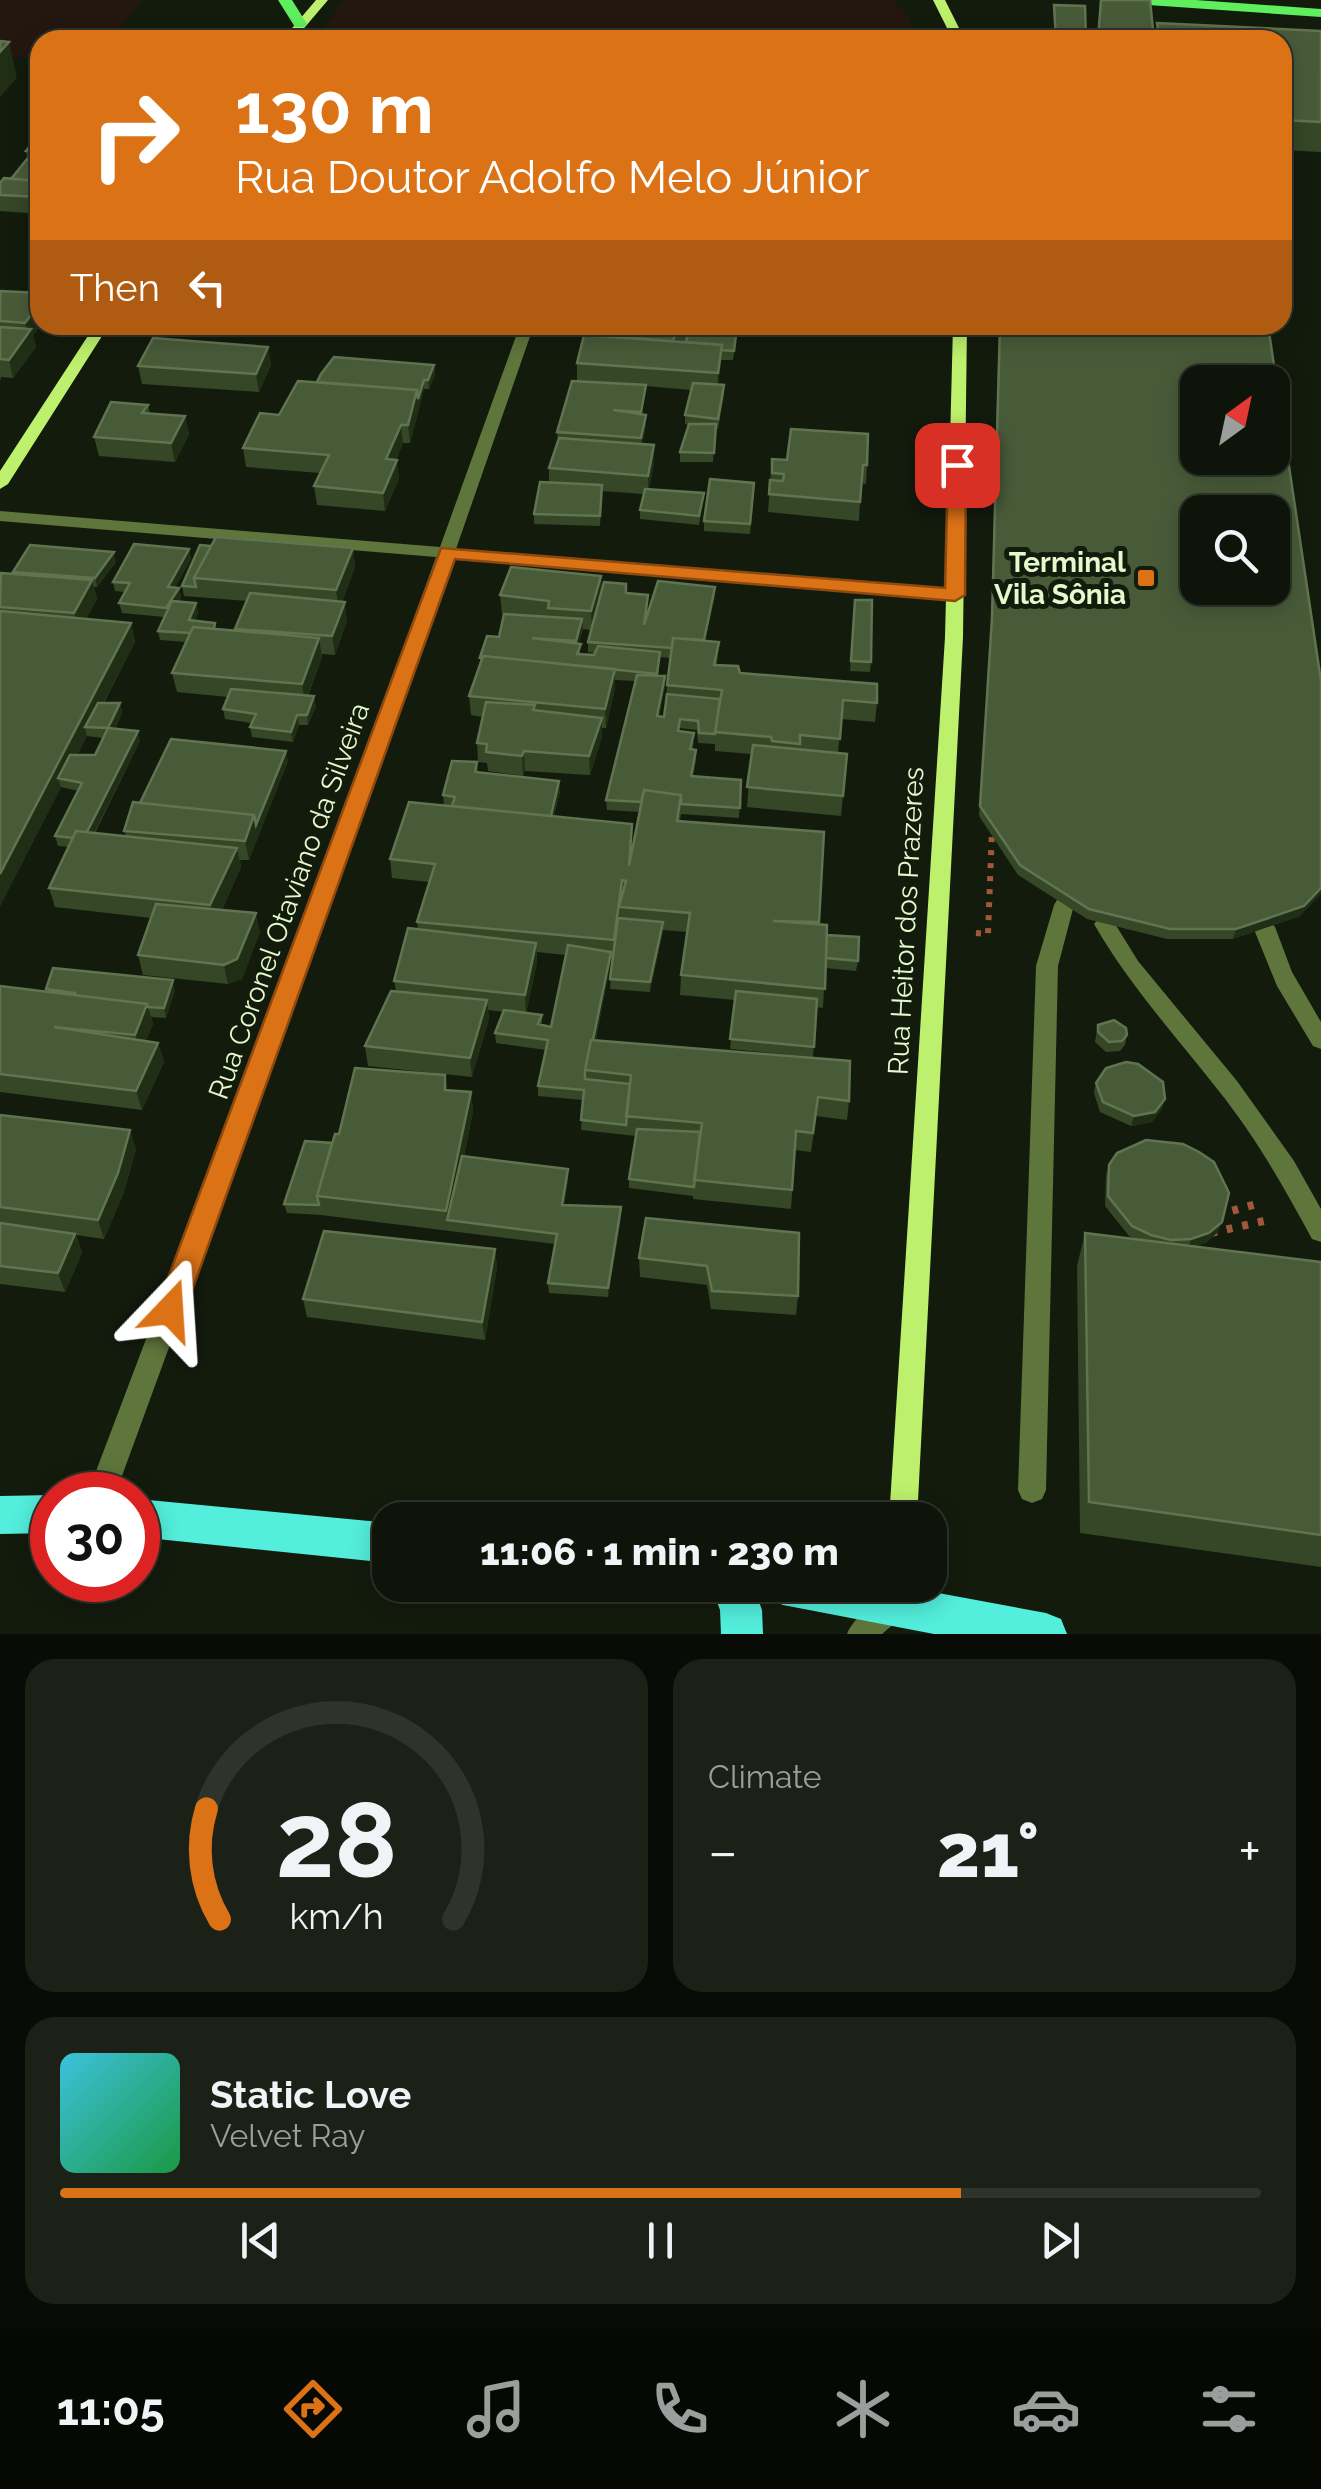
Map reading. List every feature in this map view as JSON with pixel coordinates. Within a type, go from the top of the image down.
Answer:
[{"type":"highway","points":[[0,1515],[30,1514]]},
{"type":"highway","points":[[160,1520],[372,1541]]},
{"type":"highway","points":[[738,1602],[742,1634]]},
{"type":"highway","points":[[918,1602],[1046,1634]]},
{"type":"main road","points":[[286,0],[300,24]]},
{"type":"main road","points":[[1134,0],[1321,13]]},
{"type":"street","points":[[296,30],[322,0]]},
{"type":"street","points":[[939,0],[953,30]]},
{"type":"street","points":[[0,484],[96,335]]},
{"type":"street","name":"Rua Coronel Otaviano da Silveira","points":[[109,1472],[448,552],[524,335]]},
{"type":"street","name":"Rua Heitor dos Prazeres","points":[[905,1502],[955,595],[960,335]]},
{"type":"street","points":[[0,516],[955,595]]},
{"type":"street","points":[[1032,1490],[1047,966],[1064,905]]},
{"type":"street","points":[[1105,924],[1130,968],[1229,1087],[1286,1168],[1321,1232]]},
{"type":"street","points":[[1264,927],[1293,999],[1321,1040]]},
{"type":"street","points":[[861,1634],[889,1602]]},
{"type":"path","points":[[1194,1237],[1268,1220]]},
{"type":"shaded area","points":[[0,0],[142,0],[117,30],[30,30],[30,58],[0,56]]},
{"type":"shaded area","points":[[343,0],[892,0],[908,15],[913,30],[323,30]]},
{"type":"building","points":[[1101,0],[1150,0],[1153,30],[1099,30]]},
{"type":"building","points":[[1054,5],[1085,6],[1086,30],[1055,30]]},
{"type":"building","points":[[1157,23],[1321,31],[1321,122],[1292,121],[1292,30],[1158,30]]},
{"type":"building","points":[[27,159],[30,159],[30,180],[11,179]]},
{"type":"building","points":[[4,178],[30,180],[30,196],[0,195]]},
{"type":"building","points":[[0,291],[30,292],[30,316],[25,323],[0,321]]},
{"type":"building","points":[[0,327],[30,329],[9,360],[0,359]]},
{"type":"building","points":[[584,335],[722,345],[718,373],[577,363]]},
{"type":"building","points":[[589,335],[675,335],[673,341]]},
{"type":"building","points":[[688,335],[736,335],[734,351],[721,350],[722,345],[686,342]]},
{"type":"building","points":[[1000,335],[1269,335],[1274,365],[1180,365],[1180,475],[1290,473],[1321,681],[1321,888],[1304,906],[1236,929],[1170,929],[1089,909],[1020,865],[980,806],[992,618]]},
{"type":"building","points":[[153,338],[268,347],[256,374],[138,366]]},
{"type":"building","points":[[334,357],[434,365],[418,399],[417,390],[317,382]]},
{"type":"building","points":[[298,381],[417,390],[408,425],[401,425],[386,459],[397,460],[383,493],[314,486],[329,455],[243,448],[260,413],[279,415]]},
{"type":"building","points":[[572,381],[646,385],[641,412],[613,410],[646,415],[641,438],[557,432]]},
{"type":"building","points":[[693,383],[724,385],[718,419],[685,415]]},
{"type":"building","points":[[111,402],[148,405],[142,413],[185,416],[171,443],[94,437]]},
{"type":"building","points":[[689,424],[716,424],[714,453],[680,452]]},
{"type":"building","points":[[791,429],[868,434],[860,502],[769,494],[770,480],[783,481],[784,474],[772,473],[772,459],[787,460]]},
{"type":"building","points":[[559,438],[654,445],[648,476],[549,468]]},
{"type":"building","points":[[710,479],[754,483],[750,524],[704,521]]},
{"type":"building","points":[[540,482],[602,485],[600,516],[534,514]]},
{"type":"building","points":[[645,489],[704,493],[699,516],[640,510]]},
{"type":"building","points":[[216,537],[353,548],[336,590],[194,578]]},
{"type":"building","points":[[134,544],[189,549],[168,587],[179,588],[166,608],[119,603],[130,583],[113,582]]},
{"type":"building","points":[[30,545],[114,552],[95,578],[13,572]]},
{"type":"building","points":[[200,545],[211,546],[194,578],[196,587],[182,586]]},
{"type":"building","points":[[511,567],[601,576],[591,611],[548,608],[549,601],[500,595]]},
{"type":"building","points":[[1,573],[92,580],[74,613],[0,607]]},
{"type":"building","points":[[658,581],[715,587],[704,640],[673,638],[672,648],[588,642],[604,582],[626,584],[626,593],[648,595],[644,625]]},
{"type":"building","points":[[250,593],[345,602],[332,636],[235,629]]},
{"type":"building","points":[[855,600],[872,600],[871,662],[851,661]]},
{"type":"building","points":[[172,601],[196,603],[189,620],[215,623],[214,629],[193,627],[190,633],[158,631]]},
{"type":"building","points":[[0,611],[131,623],[0,874]]},
{"type":"building","points":[[504,614],[582,619],[576,641],[532,638],[581,644],[577,654],[594,655],[598,646],[660,652],[657,674],[480,657],[487,636],[499,637]]},
{"type":"building","points":[[193,627],[319,638],[302,684],[172,673]]},
{"type":"building","points":[[673,638],[719,642],[714,665],[738,666],[740,673],[877,684],[877,703],[843,700],[840,739],[800,735],[800,744],[715,732],[722,690],[667,685]]},
{"type":"building","points":[[483,656],[615,669],[605,709],[469,696]]},
{"type":"building","points":[[637,675],[665,676],[657,716],[664,717],[667,694],[720,699],[715,734],[699,733],[698,721],[680,719],[678,731],[694,733],[690,749],[696,750],[691,776],[741,780],[740,808],[681,804],[681,795],[644,790],[641,802],[606,800]]},
{"type":"building","points":[[231,689],[314,696],[307,715],[297,715],[291,732],[250,727],[256,714],[223,709]]},
{"type":"building","points":[[486,702],[535,705],[533,710],[602,718],[589,756],[486,752],[487,744],[477,743]]},
{"type":"building","points":[[98,703],[120,703],[108,728],[85,727]]},
{"type":"building","points":[[108,728],[138,731],[87,832],[76,831],[73,838],[55,836],[82,783],[58,778],[70,755],[95,755]]},
{"type":"building","points":[[171,739],[286,751],[256,825],[254,815],[140,803]]},
{"type":"building","points":[[753,745],[847,754],[843,796],[747,787]]},
{"type":"building","points":[[452,761],[477,762],[475,772],[559,781],[551,816],[452,806],[455,797],[443,795]]},
{"type":"building","points":[[644,790],[681,795],[677,821],[824,832],[819,922],[773,921],[827,925],[825,989],[681,975],[690,913],[619,907],[626,881],[622,880],[614,940],[417,922],[435,864],[390,859],[409,802],[632,824],[629,866]]},
{"type":"building","points":[[133,802],[254,815],[245,841],[124,831]]},
{"type":"building","points":[[76,831],[237,848],[210,905],[49,888]]},
{"type":"building","points":[[156,904],[256,913],[237,959],[224,965],[138,955]]},
{"type":"building","points":[[618,918],[663,922],[650,982],[610,979]]},
{"type":"building","points":[[408,928],[536,943],[525,995],[394,981]]},
{"type":"building","points":[[827,935],[859,937],[858,961],[826,958]]},
{"type":"building","points":[[568,945],[611,952],[585,1079],[630,1084],[626,1125],[581,1120],[584,1090],[538,1086],[548,1040],[495,1033],[504,1010],[542,1015],[538,1024],[551,1027]]},
{"type":"building","points":[[53,968],[173,980],[164,1008],[148,1007],[46,989]]},
{"type":"building","points":[[0,986],[147,1004],[135,1035],[54,1027],[158,1043],[136,1091],[0,1074]]},
{"type":"building","points":[[391,991],[487,1000],[470,1058],[365,1046]]},
{"type":"building","points":[[736,991],[817,999],[814,1047],[730,1039]]},
{"type":"building","points":[[1114,1020],[1126,1028],[1127,1035],[1122,1041],[1109,1042],[1098,1032],[1098,1025]]},
{"type":"building","points":[[591,1040],[850,1061],[849,1101],[818,1097],[813,1133],[796,1131],[792,1190],[694,1180],[702,1123],[626,1116],[631,1075],[585,1070]]},
{"type":"building","points":[[1126,1062],[1138,1064],[1163,1082],[1165,1099],[1155,1112],[1134,1116],[1103,1102],[1096,1083],[1106,1068]]},
{"type":"building","points":[[355,1068],[445,1075],[445,1090],[471,1092],[446,1211],[317,1196],[335,1134],[339,1134]]},
{"type":"building","points":[[0,1115],[130,1130],[118,1173],[98,1220],[0,1207]]},
{"type":"building","points":[[637,1129],[700,1132],[694,1187],[629,1179]]},
{"type":"building","points":[[1146,1140],[1183,1144],[1214,1162],[1229,1193],[1222,1222],[1209,1233],[1171,1240],[1151,1235],[1132,1226],[1108,1196],[1109,1165],[1117,1153]]},
{"type":"building","points":[[305,1141],[332,1143],[317,1196],[319,1205],[284,1204]]},
{"type":"building","points":[[462,1156],[568,1169],[562,1205],[621,1207],[608,1288],[548,1283],[557,1234],[447,1220]]},
{"type":"building","points":[[646,1218],[799,1233],[798,1296],[712,1291],[707,1266],[639,1258]]},
{"type":"building","points":[[0,1223],[75,1234],[58,1273],[0,1266]]},
{"type":"building","points":[[324,1231],[495,1249],[482,1322],[303,1299]]},
{"type":"building","points":[[1085,1233],[1321,1262],[1321,1535],[1089,1502]]},
{"type":"place","name":"Terminal Vila Sônia","points":[[1146,578]]},
{"type":"route","points":[[170,1310],[448,552],[955,595],[957,465]]}]
